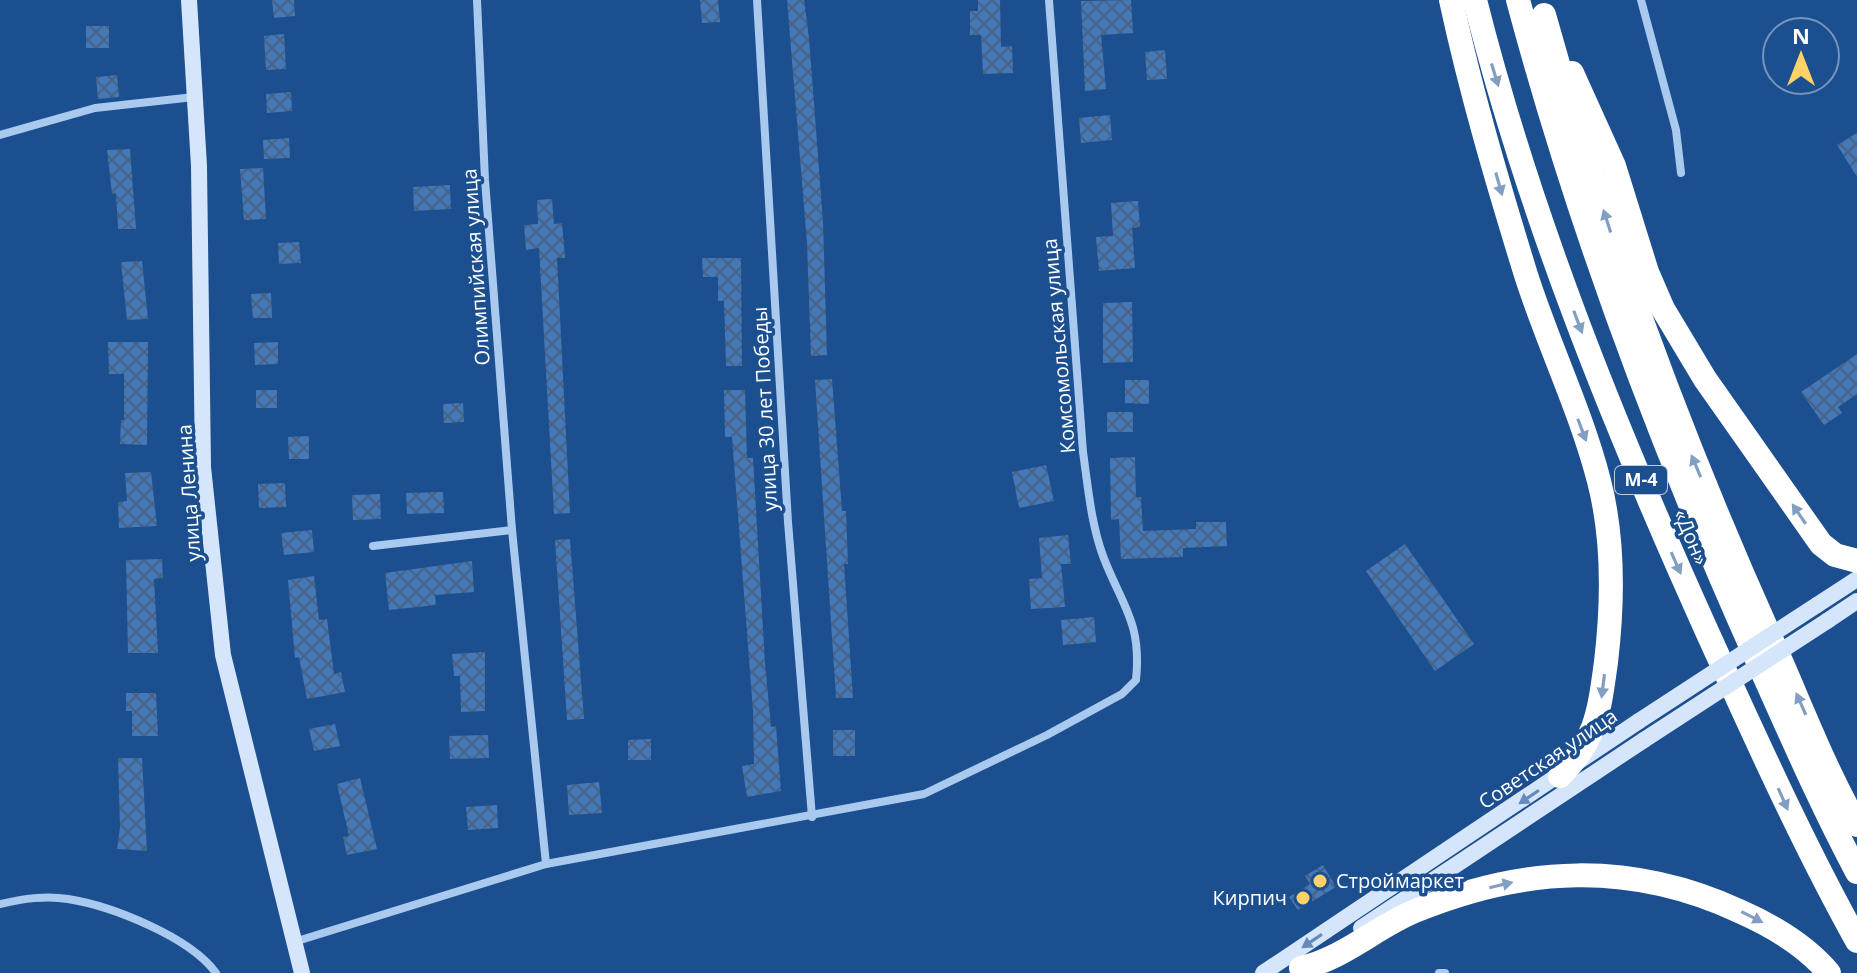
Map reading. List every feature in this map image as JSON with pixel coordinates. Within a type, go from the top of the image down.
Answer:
[{"type":"highway","points":[[1451,0],[1508,213],[1547,337],[1586,440],[1599,482],[1608,530],[1609,627],[1600,704],[1588,744],[1560,776]]},
{"type":"highway","name":"«Дон»","points":[[1475,0],[1531,194],[1634,464],[1806,850],[1857,941]]},
{"type":"highway","name":"«Дон»","points":[[1518,0],[1562,150],[1632,360],[1715,565],[1857,872]]},
{"type":"highway","points":[[1542,8],[1599,128],[1647,272],[1683,346],[1821,544],[1835,555],[1857,561]]},
{"type":"highway","points":[[1542,8],[1567,97],[1654,362],[1754,600],[1857,825]]},
{"type":"highway","points":[[1297,970],[1319,964],[1411,913],[1446,899],[1549,875],[1598,873],[1675,886],[1715,899],[1791,940],[1829,973]]},
{"type":"main road","name":"улица Ленина","points":[[189,0],[195,97],[203,467],[223,655],[302,973]]},
{"type":"main road","name":"Советская улица","points":[[1263,973],[1857,579]]},
{"type":"main road","name":"Советская улица","points":[[1297,970],[1857,601]]},
{"type":"street","name":"Олимпийская улица","points":[[477,0],[485,180],[512,530],[546,864]]},
{"type":"street","name":"улица 30 лет Победы","points":[[757,0],[788,522],[812,817]]},
{"type":"street","name":"Комсомольская улица","points":[[812,817],[924,794],[1047,735],[1122,694],[1136,680],[1138,643],[1128,608],[1104,557],[1093,517],[1083,452],[1049,0]]},
{"type":"street","points":[[1641,0],[1676,130],[1681,173]]},
{"type":"street","points":[[0,135],[95,108],[195,97]]},
{"type":"street","points":[[373,546],[512,530]]},
{"type":"street","points":[[294,942],[546,864],[812,817]]},
{"type":"street","points":[[0,904],[30,897],[69,899],[106,910],[176,937],[203,955],[216,973]]},
{"type":"building","points":[[272,0],[294,0],[295,16],[274,18]]},
{"type":"building","points":[[700,0],[718,0],[720,22],[702,23]]},
{"type":"building","points":[[787,0],[804,0],[809,38],[823,222],[827,355],[811,356],[807,243]]},
{"type":"building","points":[[978,0],[1000,0],[1001,47],[1012,46],[1013,73],[983,74],[981,35],[970,35],[970,11],[978,11]]},
{"type":"building","points":[[1131,0],[1133,33],[1101,35],[1106,89],[1085,91],[1081,1]]},
{"type":"building","points":[[86,26],[109,26],[109,48],[86,48]]},
{"type":"building","points":[[284,34],[286,69],[266,70],[264,36]]},
{"type":"building","points":[[1165,50],[1167,79],[1147,80],[1145,52]]},
{"type":"building","points":[[117,75],[119,97],[98,99],[96,77]]},
{"type":"building","points":[[291,92],[292,111],[267,113],[266,94]]},
{"type":"building","points":[[1110,115],[1112,140],[1081,143],[1079,118]]},
{"type":"building","points":[[1857,133],[1857,177],[1837,145]]},
{"type":"building","points":[[289,138],[290,158],[264,159],[263,140]]},
{"type":"building","points":[[130,149],[136,229],[118,229],[116,193],[112,194],[107,150]]},
{"type":"building","points":[[263,168],[266,219],[244,220],[240,169]]},
{"type":"building","points":[[450,185],[451,209],[414,211],[413,187]]},
{"type":"building","points":[[552,199],[554,224],[562,223],[565,258],[557,258],[570,513],[554,514],[539,248],[526,250],[524,225],[538,224],[537,200]]},
{"type":"building","points":[[1138,201],[1140,227],[1132,228],[1135,268],[1099,271],[1096,237],[1113,236],[1111,203]]},
{"type":"building","points":[[299,242],[301,263],[279,264],[278,243]]},
{"type":"building","points":[[702,258],[741,258],[742,366],[726,366],[724,301],[718,301],[718,277],[703,277]]},
{"type":"building","points":[[142,261],[148,319],[127,320],[121,262]]},
{"type":"building","points":[[271,293],[272,318],[253,318],[251,294]]},
{"type":"building","points":[[1132,302],[1133,362],[1103,363],[1103,303]]},
{"type":"building","points":[[108,342],[148,342],[147,445],[120,444],[121,420],[124,420],[124,374],[109,374]]},
{"type":"building","points":[[278,342],[278,364],[255,365],[254,343]]},
{"type":"building","points":[[1857,354],[1857,394],[1838,407],[1842,413],[1824,425],[1801,392]]},
{"type":"building","points":[[832,379],[842,511],[846,511],[848,564],[844,564],[853,698],[836,698],[815,380]]},
{"type":"building","points":[[1125,380],[1149,380],[1149,404],[1125,403]]},
{"type":"building","points":[[256,390],[277,390],[277,408],[256,408]]},
{"type":"building","points":[[724,390],[745,390],[747,458],[753,458],[765,663],[771,727],[776,726],[781,791],[747,797],[742,766],[754,764],[753,711],[732,437],[725,437]]},
{"type":"building","points":[[463,403],[464,422],[444,423],[443,404]]},
{"type":"building","points":[[1107,412],[1133,412],[1133,432],[1107,432]]},
{"type":"building","points":[[309,436],[309,459],[289,459],[288,437]]},
{"type":"building","points":[[1135,457],[1136,497],[1141,497],[1143,531],[1196,529],[1196,522],[1226,522],[1227,546],[1183,548],[1183,557],[1121,559],[1119,519],[1111,520],[1110,458]]},
{"type":"building","points":[[1046,465],[1054,501],[1019,508],[1012,472]]},
{"type":"building","points":[[151,472],[157,526],[119,528],[118,502],[127,501],[125,473]]},
{"type":"building","points":[[285,483],[286,507],[259,508],[258,484]]},
{"type":"building","points":[[443,492],[444,513],[407,514],[406,493]]},
{"type":"building","points":[[380,494],[381,519],[353,520],[352,495]]},
{"type":"building","points":[[312,530],[314,552],[284,555],[281,533]]},
{"type":"building","points":[[1068,535],[1071,564],[1061,564],[1065,607],[1031,609],[1029,579],[1042,578],[1039,538]]},
{"type":"building","points":[[570,539],[584,719],[567,720],[555,540]]},
{"type":"building","points":[[1405,544],[1474,644],[1435,671],[1366,571]]},
{"type":"building","points":[[162,559],[163,578],[154,579],[158,653],[128,653],[126,560]]},
{"type":"building","points":[[472,561],[474,592],[435,595],[436,605],[389,610],[385,573]]},
{"type":"building","points":[[314,576],[319,620],[327,619],[334,674],[341,672],[345,692],[307,699],[299,657],[295,658],[288,580]]},
{"type":"building","points":[[1094,617],[1096,642],[1063,645],[1061,620]]},
{"type":"building","points":[[485,652],[485,711],[461,712],[460,676],[454,676],[452,654]]},
{"type":"building","points":[[126,693],[156,693],[158,736],[132,736],[132,711],[126,711]]},
{"type":"building","points":[[335,724],[340,746],[314,751],[309,729]]},
{"type":"building","points":[[833,730],[855,730],[855,756],[833,756]]},
{"type":"building","points":[[488,735],[489,758],[450,759],[449,736]]},
{"type":"building","points":[[651,739],[651,760],[628,760],[628,740]]},
{"type":"building","points":[[118,758],[142,758],[147,851],[117,849],[120,827]]},
{"type":"building","points":[[360,778],[377,849],[347,855],[343,837],[349,836],[337,784]]},
{"type":"building","points":[[599,782],[602,813],[569,815],[567,785]]},
{"type":"building","points":[[497,805],[498,828],[468,830],[466,807]]},
{"type":"building","points":[[1323,865],[1336,887],[1298,910],[1289,897],[1310,884],[1305,876]]},
{"type":"place","name":"Строймаркет","points":[[1320,881]]},
{"type":"place","name":"Кирпич","points":[[1303,898]]}]
